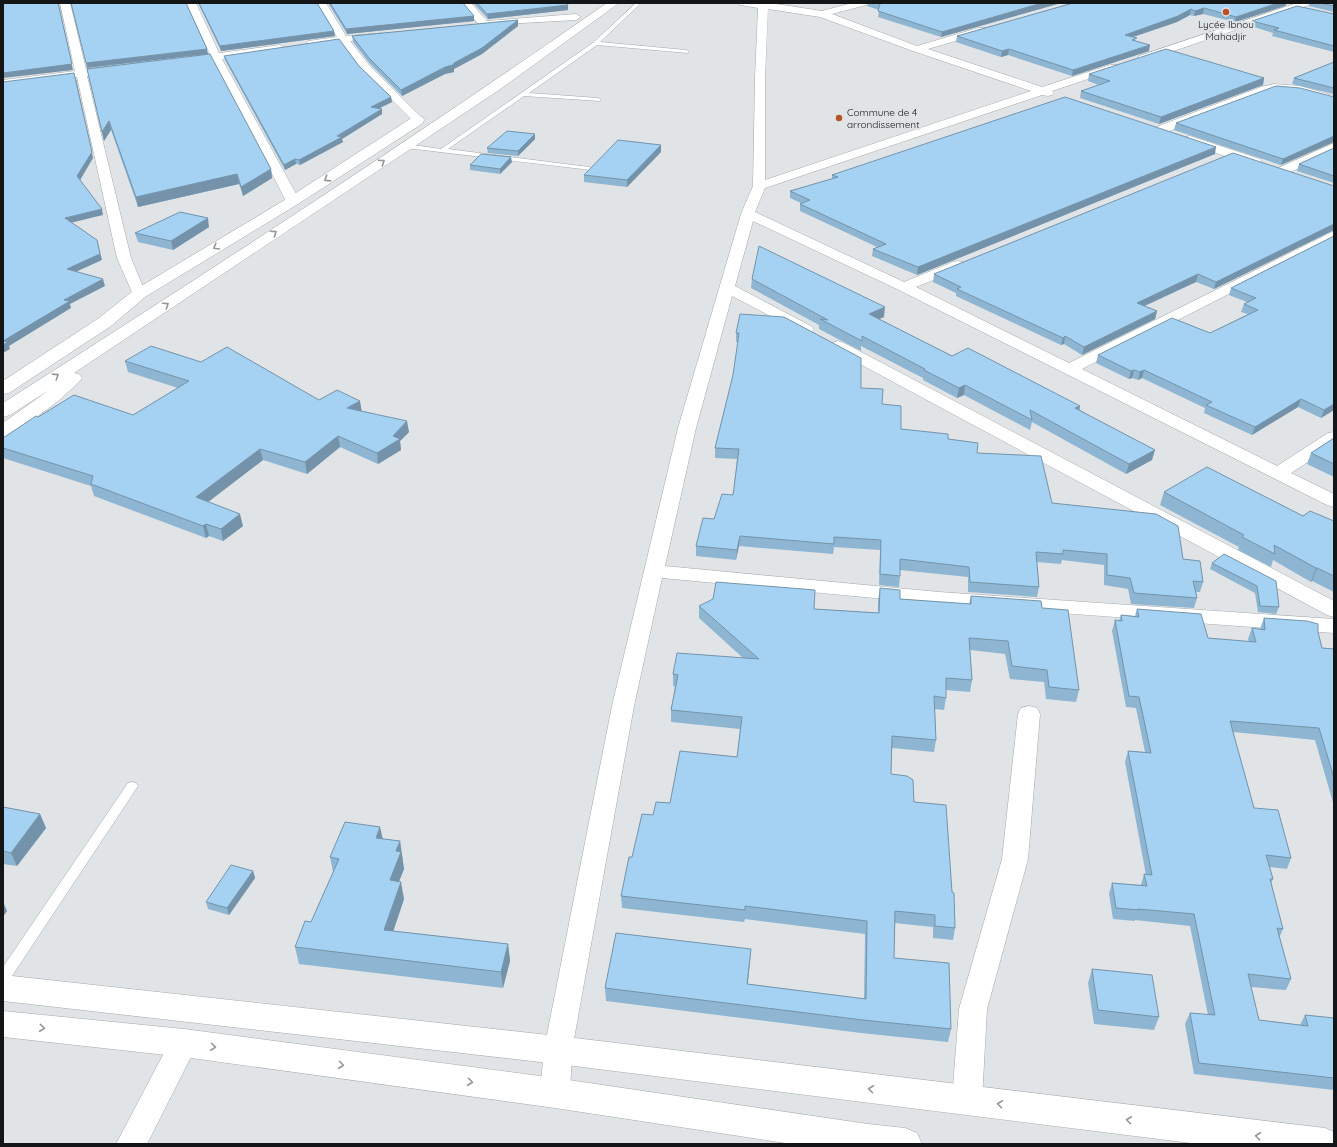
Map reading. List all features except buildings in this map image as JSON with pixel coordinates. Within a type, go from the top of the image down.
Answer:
[{"type":"main road","points":[[504,64],[576,17],[593,3]]},
{"type":"main road","points":[[3,410],[132,328],[495,87],[614,3]]},
{"type":"main road","points":[[3,384],[105,322],[139,294],[293,201],[431,111]]},
{"type":"main road","points":[[3,432],[50,398],[132,328]]},
{"type":"main road","points":[[3,988],[558,1050],[1325,1144]]},
{"type":"main road","points":[[3,1024],[184,1043],[555,1093],[868,1142],[905,1144]]},
{"type":"street","points":[[65,3],[124,258],[139,294]]},
{"type":"street","points":[[191,3],[216,57],[293,201]]},
{"type":"street","points":[[321,3],[343,39],[365,67],[418,120]]},
{"type":"street","points":[[466,3],[484,24]]},
{"type":"street","points":[[742,3],[764,4],[822,14],[917,49],[1058,96]]},
{"type":"street","points":[[822,14],[863,3]]},
{"type":"street","points":[[1279,3],[1314,12]]},
{"type":"street","points":[[759,186],[1306,3]]},
{"type":"street","points":[[555,1093],[558,1050],[623,706],[687,428],[748,214],[759,186],[760,78],[764,4]]},
{"type":"street","points":[[468,26],[576,17]]},
{"type":"street","points":[[917,49],[993,27]]},
{"type":"street","points":[[176,62],[390,34]]},
{"type":"street","points":[[3,83],[129,67]]},
{"type":"street","points":[[1160,130],[1276,86],[1291,87],[1334,100]]},
{"type":"street","points":[[1146,125],[1297,176]]},
{"type":"street","points":[[1282,171],[1334,147]]},
{"type":"street","points":[[1216,160],[1231,154]]},
{"type":"street","points":[[748,214],[904,286],[1334,501]]},
{"type":"street","points":[[1070,369],[1334,234]]},
{"type":"street","points":[[904,286],[970,260]]},
{"type":"street","points":[[727,288],[1334,610]]},
{"type":"street","points":[[1278,473],[1334,437]]},
{"type":"street","points":[[654,571],[939,598],[1334,626]]},
{"type":"street","points":[[967,1100],[973,1009],[1015,859],[1029,714]]},
{"type":"street","points":[[131,1144],[184,1043]]},
{"type":"lane","points":[[442,151],[596,43],[639,3]]},
{"type":"lane","points":[[596,43],[686,52]]},
{"type":"lane","points":[[522,94],[598,100]]},
{"type":"lane","points":[[406,146],[589,169]]},
{"type":"lane","points":[[3,978],[132,786]]},
{"type":"place","name":"Lycée Ibnou Mahadjir","points":[[1226,12]]},
{"type":"place","name":"Commune de 4 arrondissement","points":[[839,118]]}]
